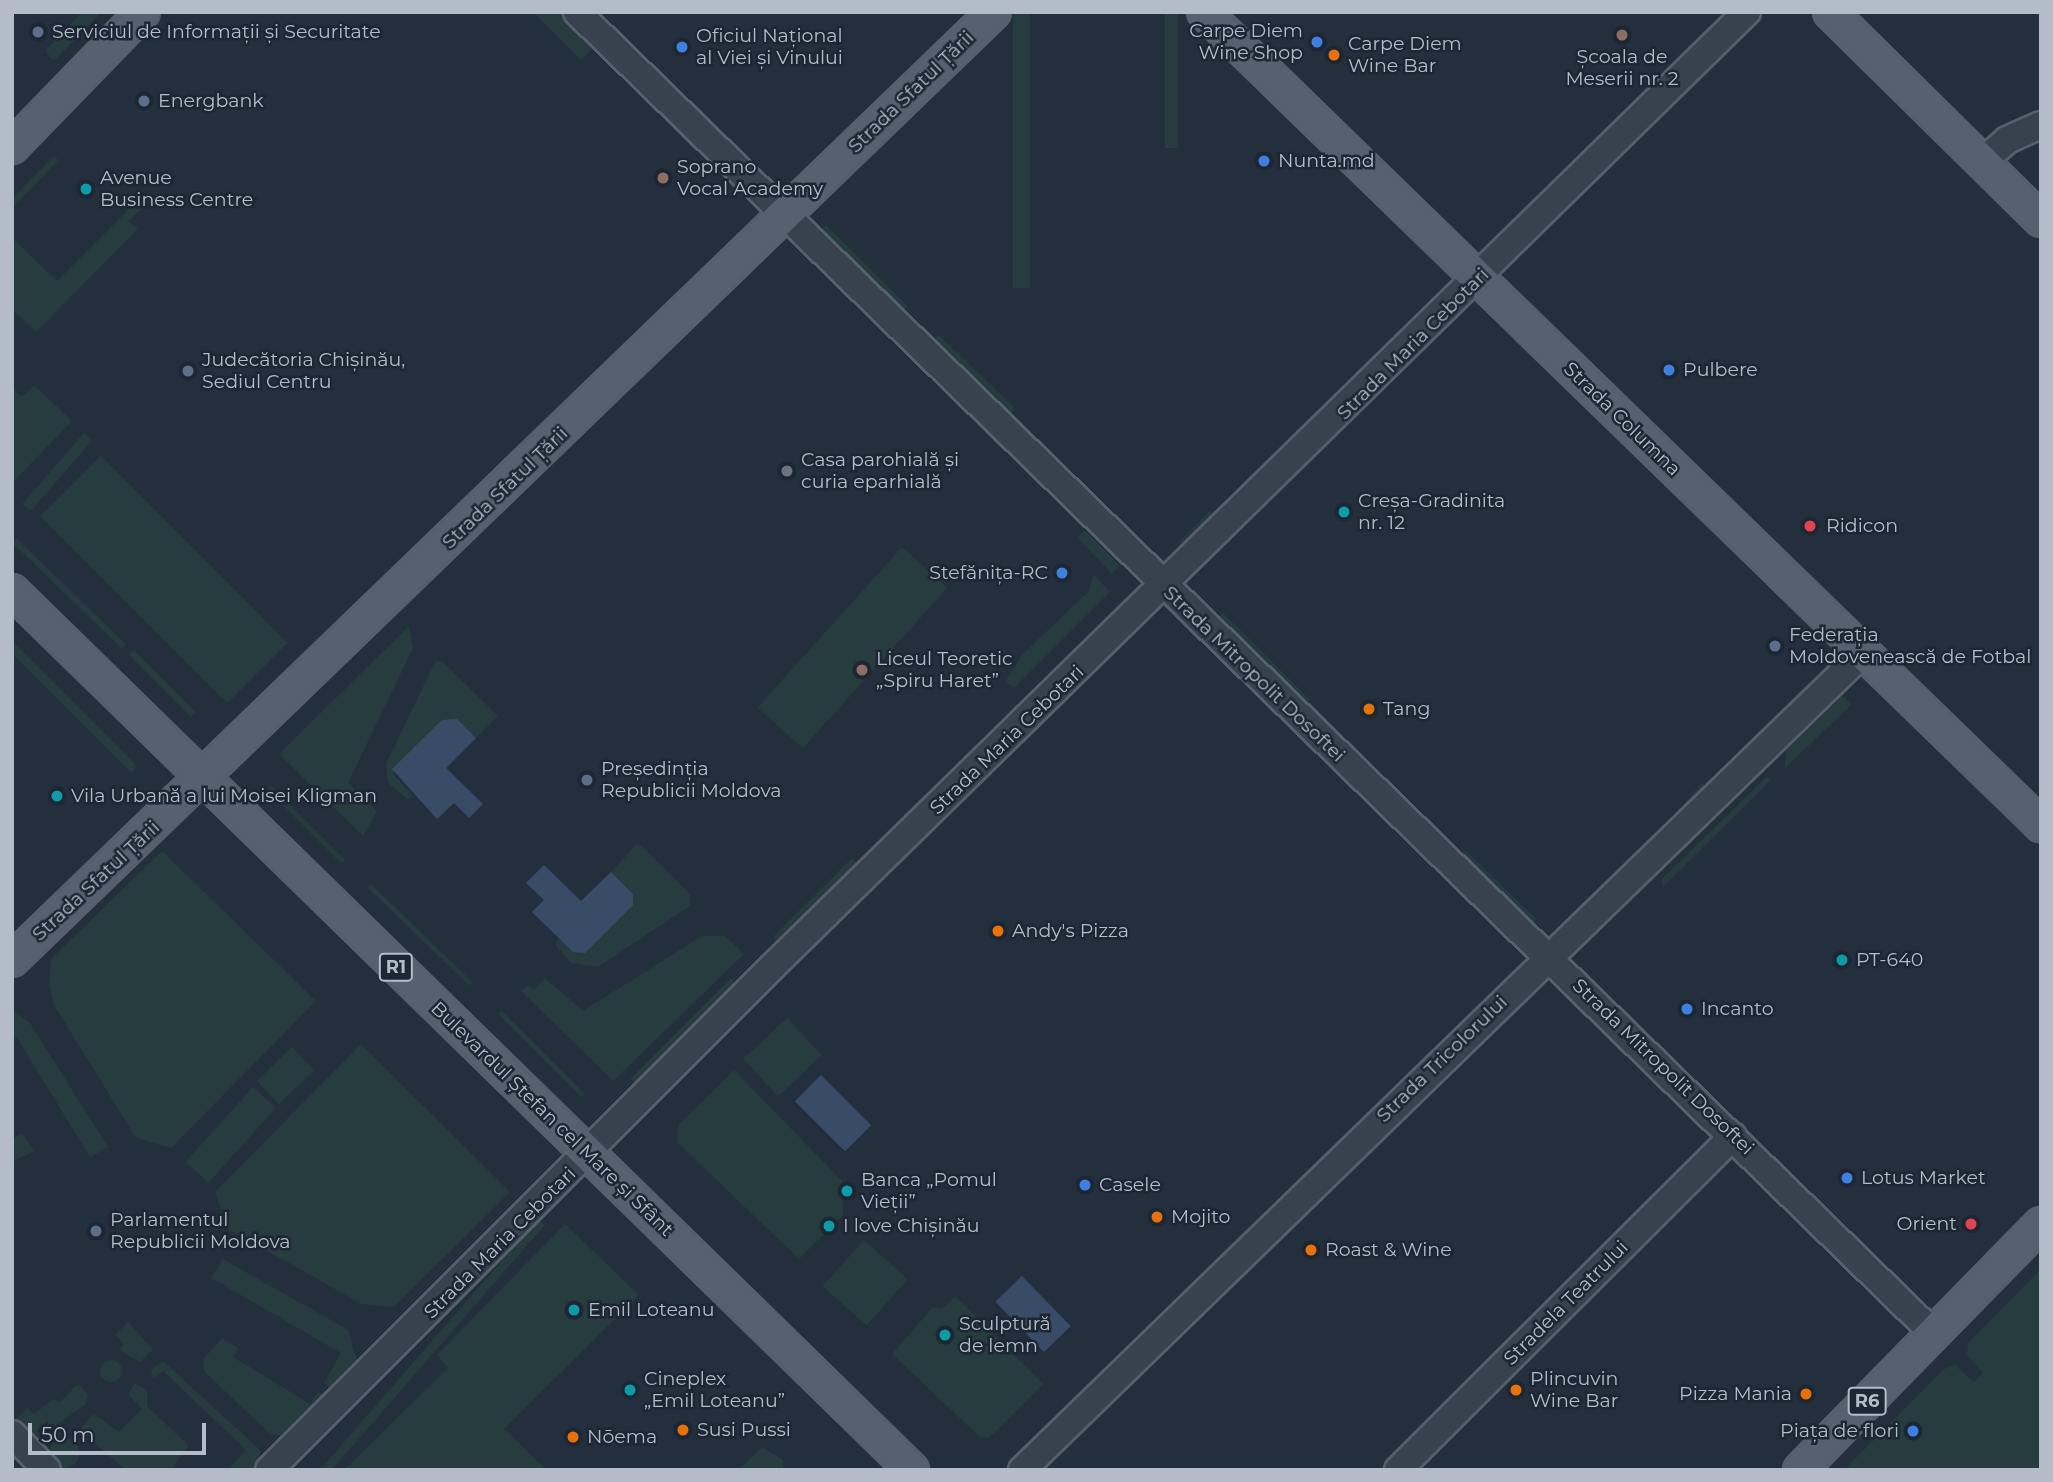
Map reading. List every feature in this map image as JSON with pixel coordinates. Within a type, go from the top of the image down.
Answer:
[{"type":"main road","points":[[12,147],[143,12]]},
{"type":"main road","name":"Strada Sfatul Țării","points":[[12,960],[204,779],[994,12]]},
{"type":"main road","name":"Strada Columna","points":[[1204,12],[2041,825]]},
{"type":"main road","points":[[1830,12],[2041,220]]},
{"type":"main road","name":"Bulevardul Ștefan cel Mare și Sfânt","points":[[12,591],[912,1470]]},
{"type":"main road","name":"R6","points":[[1800,1470],[2041,1224]]},
{"type":"street","name":"Strada Mitropolit Dosoftei","points":[[578,12],[1933,1333]]},
{"type":"street","name":"Strada Maria Cebotari","points":[[269,1470],[588,1154],[772,967],[1165,587],[1747,12]]},
{"type":"street","points":[[1983,162],[2007,140],[2041,125]]},
{"type":"street","name":"Strada Tricolorului","points":[[1022,1470],[1864,652]]},
{"type":"street","name":"Stradela Teatrului","points":[[1398,1470],[1733,1136]]},
{"type":"street","points":[[12,1434],[47,1470]]},
{"type":"green space","points":[[82,12],[101,12],[54,61],[45,51]]},
{"type":"green space","points":[[533,12],[562,12],[598,43],[581,60]]},
{"type":"green space","points":[[1013,12],[1030,12],[1030,288],[1013,288]]},
{"type":"green space","points":[[1165,12],[1178,12],[1178,148],[1165,148]]},
{"type":"green space","points":[[54,156],[58,160],[12,209],[12,199]]},
{"type":"green space","points":[[142,196],[148,203],[128,221],[138,229],[36,332],[12,309],[12,238],[57,281]]},
{"type":"green space","points":[[826,225],[907,306],[902,312],[820,231]]},
{"type":"green space","points":[[939,335],[1015,409],[1008,417],[931,343]]},
{"type":"green space","points":[[34,385],[72,421],[12,483],[12,388],[22,397]]},
{"type":"green space","points":[[84,433],[92,440],[31,511],[22,504]]},
{"type":"green space","points":[[101,456],[288,643],[227,703],[40,517]]},
{"type":"green space","points":[[1210,511],[1217,518],[1187,548],[1180,541]]},
{"type":"green space","points":[[1085,530],[1120,566],[1112,574],[1077,538]]},
{"type":"green space","points":[[16,538],[126,644],[122,649],[12,542]]},
{"type":"green space","points":[[902,547],[947,588],[803,748],[757,708]]},
{"type":"green space","points":[[1094,575],[1110,592],[1014,688],[1005,682],[1023,654],[1088,592]]},
{"type":"green space","points":[[1223,613],[1310,700],[1304,706],[1217,619]]},
{"type":"green space","points":[[409,626],[413,648],[348,783],[377,811],[363,836],[279,754]]},
{"type":"green space","points":[[12,641],[137,766],[131,773],[12,654]]},
{"type":"green space","points":[[134,650],[196,712],[191,717],[129,655]]},
{"type":"green space","points":[[442,661],[498,716],[476,738],[457,720],[393,774],[414,797],[407,799],[388,783],[386,764],[435,662]]},
{"type":"green space","points":[[1843,696],[1852,704],[1785,768],[1786,751]]},
{"type":"green space","points":[[1766,777],[1772,779],[1662,888],[1662,879]]},
{"type":"green space","points":[[1702,783],[1709,789],[1683,819],[1676,813]]},
{"type":"green space","points":[[271,786],[345,860],[342,864],[267,790]]},
{"type":"green space","points":[[638,843],[690,894],[690,906],[598,967],[571,963],[556,946],[558,937],[573,952],[633,894],[611,872]]},
{"type":"green space","points":[[1465,850],[1536,919],[1531,924],[1460,855]]},
{"type":"green space","points":[[162,851],[316,1001],[171,1148],[136,1138],[54,1005],[49,983],[51,959]]},
{"type":"green space","points":[[852,858],[858,864],[779,942],[774,936]]},
{"type":"green space","points":[[371,884],[472,982],[469,986],[368,888]]},
{"type":"green space","points":[[702,936],[725,936],[744,954],[613,1081],[521,991],[528,985],[534,990],[545,978],[583,1011]]},
{"type":"green space","points":[[731,978],[736,983],[636,1083],[631,1078]]},
{"type":"green space","points":[[12,1010],[30,1023],[108,1147],[90,1157],[17,1038],[12,1040]]},
{"type":"green space","points":[[502,1011],[585,1094],[581,1097],[498,1015]]},
{"type":"green space","points":[[787,1018],[822,1055],[778,1096],[743,1059]]},
{"type":"green space","points":[[361,1044],[510,1192],[394,1307],[362,1304],[228,1229],[215,1192]]},
{"type":"green space","points":[[292,1047],[314,1070],[279,1104],[257,1081]]},
{"type":"green space","points":[[734,1070],[842,1181],[843,1215],[799,1259],[677,1142],[678,1125]]},
{"type":"green space","points":[[253,1087],[276,1108],[208,1183],[185,1162]]},
{"type":"green space","points":[[22,1133],[34,1151],[12,1162],[12,1139]]},
{"type":"green space","points":[[538,1219],[545,1225],[332,1470],[320,1470]]},
{"type":"green space","points":[[565,1224],[639,1295],[504,1429],[547,1470],[344,1470],[448,1368],[437,1355]]},
{"type":"green space","points":[[864,1240],[908,1279],[866,1326],[823,1286]]},
{"type":"green space","points":[[223,1259],[348,1330],[358,1364],[339,1393],[324,1383],[341,1353],[211,1278]]},
{"type":"green space","points":[[2041,1269],[2041,1470],[1844,1470],[1944,1369],[1955,1365],[1974,1382],[1983,1373],[1967,1355],[1968,1343]]},
{"type":"green space","points":[[955,1296],[1043,1384],[989,1438],[980,1437],[892,1354],[933,1307],[942,1309]]},
{"type":"green space","points":[[128,1322],[153,1349],[140,1362],[119,1349],[124,1344],[115,1335]]},
{"type":"green space","points":[[222,1339],[238,1348],[233,1357],[310,1404],[318,1392],[331,1399],[287,1436],[270,1434],[204,1371],[203,1359]]},
{"type":"green space","points":[[107,1360],[115,1360],[122,1367],[122,1375],[115,1382],[107,1382],[100,1375],[100,1367]]},
{"type":"green space","points":[[163,1361],[260,1450],[257,1470],[228,1470],[246,1450],[163,1371],[153,1379],[151,1370]]},
{"type":"green space","points":[[135,1383],[147,1391],[147,1406],[189,1446],[170,1470],[126,1470],[79,1430],[94,1414],[119,1432],[142,1409],[128,1394]]},
{"type":"green space","points":[[78,1384],[88,1394],[86,1404],[44,1434],[29,1435],[12,1423],[27,1408],[34,1414],[54,1399],[59,1403]]},
{"type":"green space","points":[[64,1438],[75,1442],[79,1453],[75,1464],[64,1468],[53,1464],[49,1453],[53,1442]]},
{"type":"green space","points":[[762,1447],[783,1460],[783,1470],[738,1470]]},
{"type":"water","points":[[457,719],[476,738],[446,768],[483,804],[469,818],[454,803],[437,819],[392,769],[442,720]]},
{"type":"water","points":[[544,865],[581,901],[611,872],[633,894],[633,905],[585,953],[573,952],[532,912],[544,900],[526,883]]},
{"type":"water","points":[[821,1075],[871,1125],[845,1151],[795,1101]]},
{"type":"water","points":[[1022,1276],[1071,1326],[1044,1352],[995,1302]]},
{"type":"place","name":"Serviciul de Informații și Securitate","points":[[38,32]]},
{"type":"place","name":"Școala de Meserii nr. 2","points":[[1622,35]]},
{"type":"place","name":"Carpe Diem Wine Shop","points":[[1317,42]]},
{"type":"place","name":"Oficiul Național al Viei și Vinului","points":[[682,47]]},
{"type":"place","name":"Carpe Diem Wine Bar","points":[[1334,55]]},
{"type":"place","name":"Energbank","points":[[144,101]]},
{"type":"place","name":"Nunta.md","points":[[1264,161]]},
{"type":"place","name":"Soprano Vocal Academy","points":[[663,178]]},
{"type":"place","name":"Avenue Business Centre","points":[[86,189]]},
{"type":"place","name":"Pulbere","points":[[1669,370]]},
{"type":"place","name":"Judecătoria Chișinău, Sediul Centru","points":[[188,371]]},
{"type":"place","name":"Casa parohială și curia eparhială","points":[[787,471]]},
{"type":"place","name":"Creșa-Gradinita nr. 12","points":[[1344,512]]},
{"type":"place","name":"Ridicon","points":[[1810,526]]},
{"type":"place","name":"Stefănița-RC","points":[[1062,573]]},
{"type":"place","name":"Federația Moldovenească de Fotbal","points":[[1775,646]]},
{"type":"place","name":"Liceul Teoretic „Spiru Haret”","points":[[862,670]]},
{"type":"place","name":"Tang","points":[[1369,709]]},
{"type":"place","name":"Președinția Republicii Moldova","points":[[587,780]]},
{"type":"place","name":"Vila Urbană a lui Moisei Kligman","points":[[57,796]]},
{"type":"place","name":"Andy's Pizza","points":[[998,931]]},
{"type":"place","name":"PT-640","points":[[1842,960]]},
{"type":"place","name":"Incanto","points":[[1687,1009]]},
{"type":"place","name":"Lotus Market","points":[[1847,1178]]},
{"type":"place","name":"Casele","points":[[1085,1185]]},
{"type":"place","name":"Banca „Pomul Vieții”","points":[[847,1191]]},
{"type":"place","name":"Mojito","points":[[1157,1217]]},
{"type":"place","name":"Orient","points":[[1971,1224]]},
{"type":"place","name":"I love Chișinău","points":[[829,1226]]},
{"type":"place","name":"Parlamentul Republicii Moldova","points":[[96,1231]]},
{"type":"place","name":"Roast & Wine","points":[[1311,1250]]},
{"type":"place","name":"Emil Loteanu","points":[[574,1310]]},
{"type":"place","name":"Sculptură de lemn","points":[[945,1335]]},
{"type":"place","name":"Cineplex „Emil Loteanu”","points":[[630,1390]]},
{"type":"place","name":"Plincuvin Wine Bar","points":[[1516,1390]]},
{"type":"place","name":"Pizza Mania","points":[[1806,1394]]},
{"type":"place","name":"Susi Pussi","points":[[683,1430]]},
{"type":"place","name":"Piața de flori","points":[[1913,1431]]},
{"type":"place","name":"Nōema","points":[[573,1437]]}]
